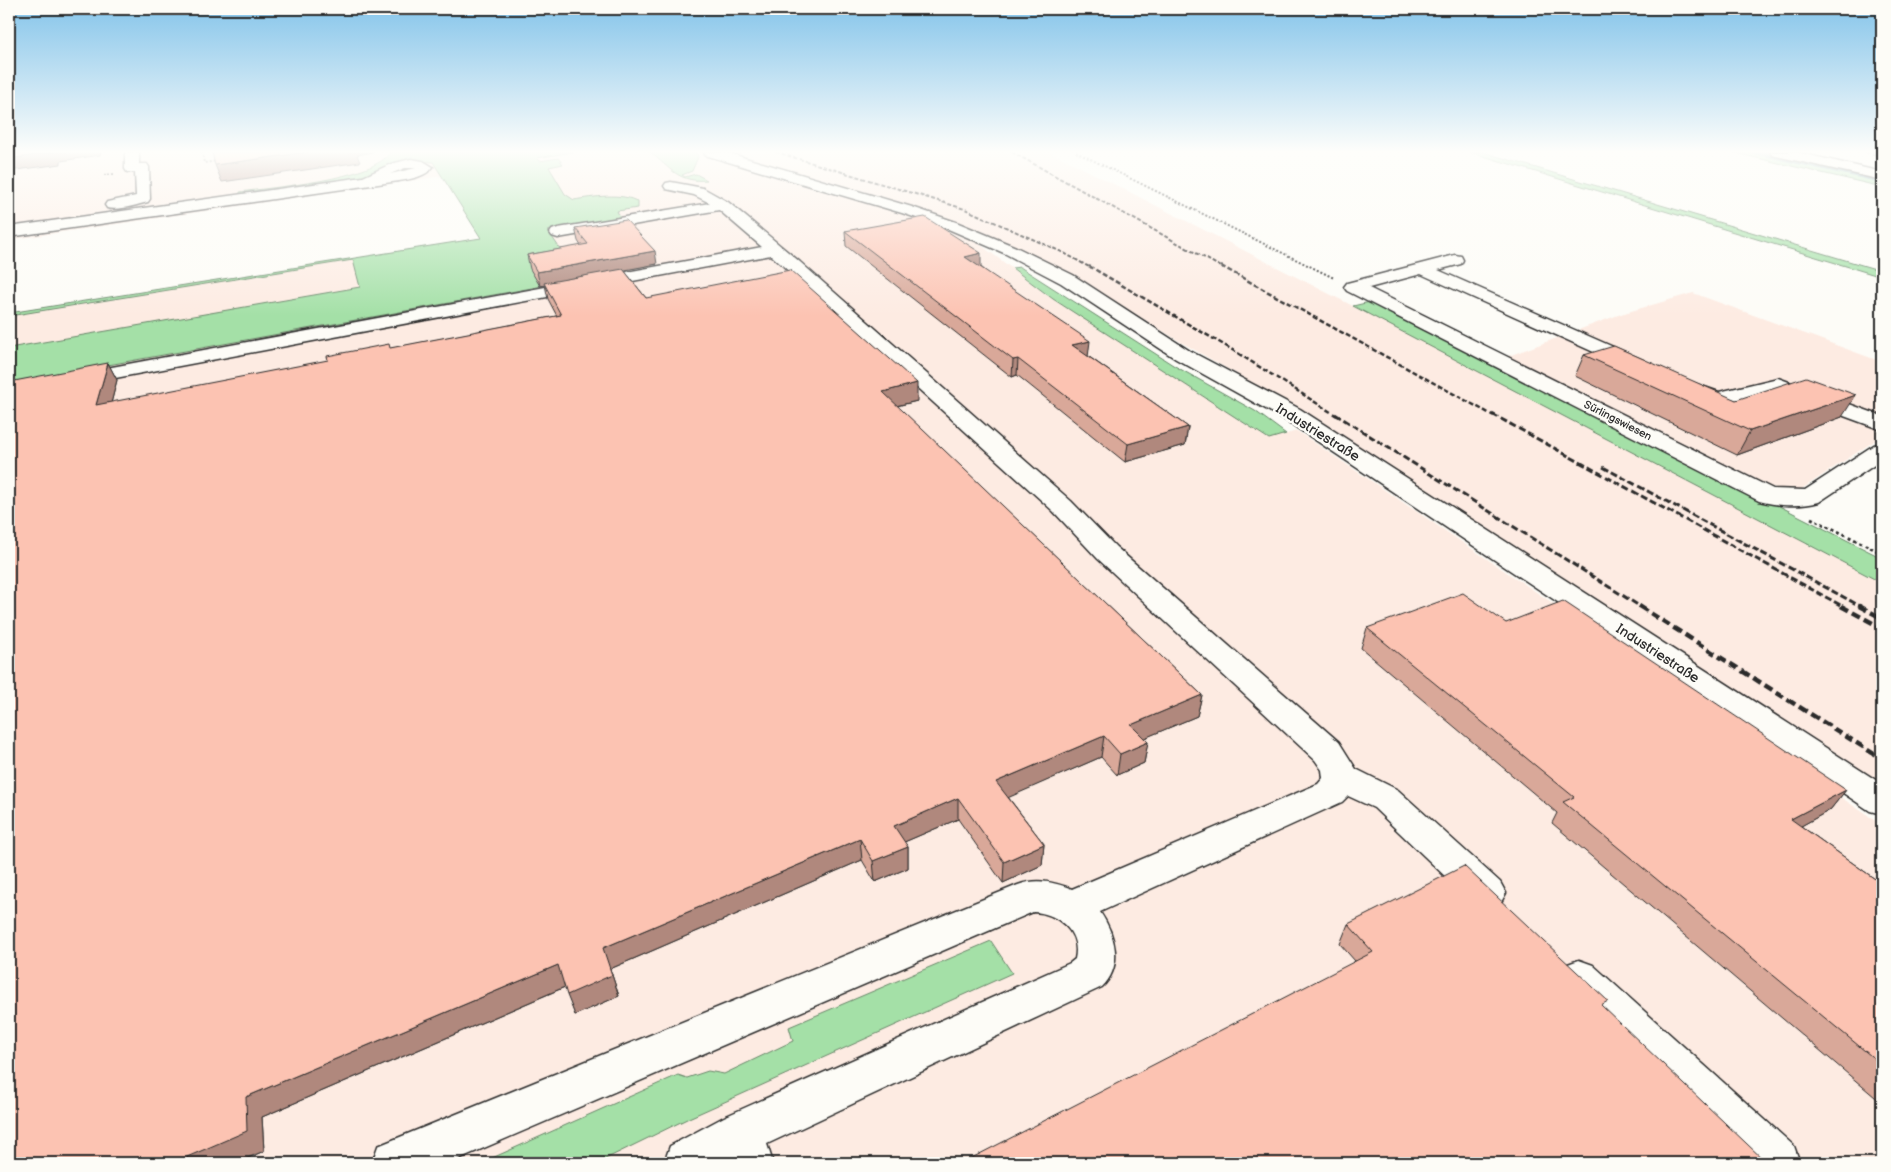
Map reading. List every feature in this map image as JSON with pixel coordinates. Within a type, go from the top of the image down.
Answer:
[{"type":"street","points":[[9,232],[151,207]]},
{"type":"street","points":[[558,233],[712,207]]},
{"type":"street","points":[[724,207],[942,397],[1062,506],[1106,553],[1327,751],[1340,770],[1341,777],[1338,786],[1330,793],[1071,907]]},
{"type":"street","name":"Industriestraße","points":[[896,207],[951,225],[1010,250],[1067,279],[1183,355],[1292,414],[1882,801]]},
{"type":"street","points":[[9,392],[773,250]]},
{"type":"street","points":[[1353,287],[1455,260]]},
{"type":"street","points":[[1422,269],[1717,399],[1778,384],[1882,423]]},
{"type":"street","name":"Sürlingswiesen","points":[[1353,287],[1768,496],[1810,498],[1882,450]]},
{"type":"street","points":[[1341,777],[1386,799],[1509,914]]},
{"type":"street","points":[[395,1163],[1031,896],[1046,896],[1071,907],[1082,917],[1091,931],[1095,947],[1095,960],[1090,972],[1077,980],[745,1148],[686,1163]]},
{"type":"street","points":[[1553,954],[1777,1163]]},
{"type":"path","points":[[1188,207],[1353,287]]},
{"type":"path","points":[[1768,496],[1882,553]]},
{"type":"shaded area","points":[[9,207],[235,207],[9,240]]},
{"type":"shaded area","points":[[469,207],[880,207],[911,216],[978,243],[1053,299],[1269,439],[1297,431],[1882,825],[1882,1163],[9,1163],[9,313],[481,238],[465,212]]},
{"type":"shaded area","points":[[903,207],[1158,207],[1353,306],[1882,583],[1882,787],[1299,410],[1174,338],[1076,277],[1017,247],[955,222]]},
{"type":"shaded area","points":[[1693,293],[1882,362],[1882,436],[1800,490],[1782,490],[1756,482],[1503,358],[1621,314]]},
{"type":"green space","points":[[461,207],[638,207],[617,211],[620,217],[548,231],[567,259],[529,266],[543,286],[9,383],[9,348],[360,287],[353,260],[9,316],[9,313],[481,238]]},
{"type":"green space","points":[[1650,207],[1666,207],[1882,271],[1882,277]]},
{"type":"green space","points":[[1020,267],[1173,365],[1255,411],[1286,434],[1269,439],[1053,299],[1012,268]]},
{"type":"green space","points":[[1374,301],[1882,558],[1882,583],[1353,306]]},
{"type":"green space","points":[[991,941],[1012,973],[691,1117],[597,1163],[481,1163],[678,1075],[687,1078],[708,1071],[724,1074],[793,1041],[789,1027]]},
{"type":"building","points":[[925,217],[981,253],[965,257],[1090,341],[1072,345],[1188,427],[1128,444],[1018,359],[1013,360],[845,231]]},
{"type":"building","points":[[626,220],[655,251],[537,272],[527,255],[588,244],[575,228]]},
{"type":"building","points":[[623,269],[646,298],[790,270],[917,383],[883,392],[1202,695],[1131,725],[1148,742],[1120,754],[1104,736],[996,782],[1044,844],[1004,862],[958,798],[894,826],[908,847],[873,861],[860,839],[603,948],[612,975],[567,995],[558,965],[246,1097],[247,1131],[187,1157],[187,1163],[9,1163],[9,382],[108,363],[96,405],[328,360],[327,356],[389,344],[390,348],[561,315],[544,283]]},
{"type":"building","points":[[1614,346],[1736,400],[1806,377],[1856,395],[1750,431],[1584,355]]},
{"type":"building","points":[[1463,593],[1506,623],[1563,601],[1846,790],[1791,819],[1882,884],[1882,1065],[1563,802],[1574,797],[1367,628]]},
{"type":"building","points":[[1464,866],[1608,1001],[1601,1005],[1767,1163],[962,1163],[1373,952],[1348,924]]},
{"type":"railway","points":[[957,207],[1064,253],[1091,268]]},
{"type":"railway","points":[[1111,207],[1223,268]]},
{"type":"railway","points":[[1089,266],[1236,352],[1337,416]]},
{"type":"railway","points":[[1221,266],[1494,416]]},
{"type":"railway","points":[[1335,414],[1641,607]]},
{"type":"railway","points":[[1492,414],[1844,607]]},
{"type":"railway","points":[[1603,467],[1862,607]]},
{"type":"railway","points":[[1639,606],[1882,759]]},
{"type":"railway","points":[[1841,606],[1882,628]]},
{"type":"railway","points":[[1859,606],[1882,618]]}]
